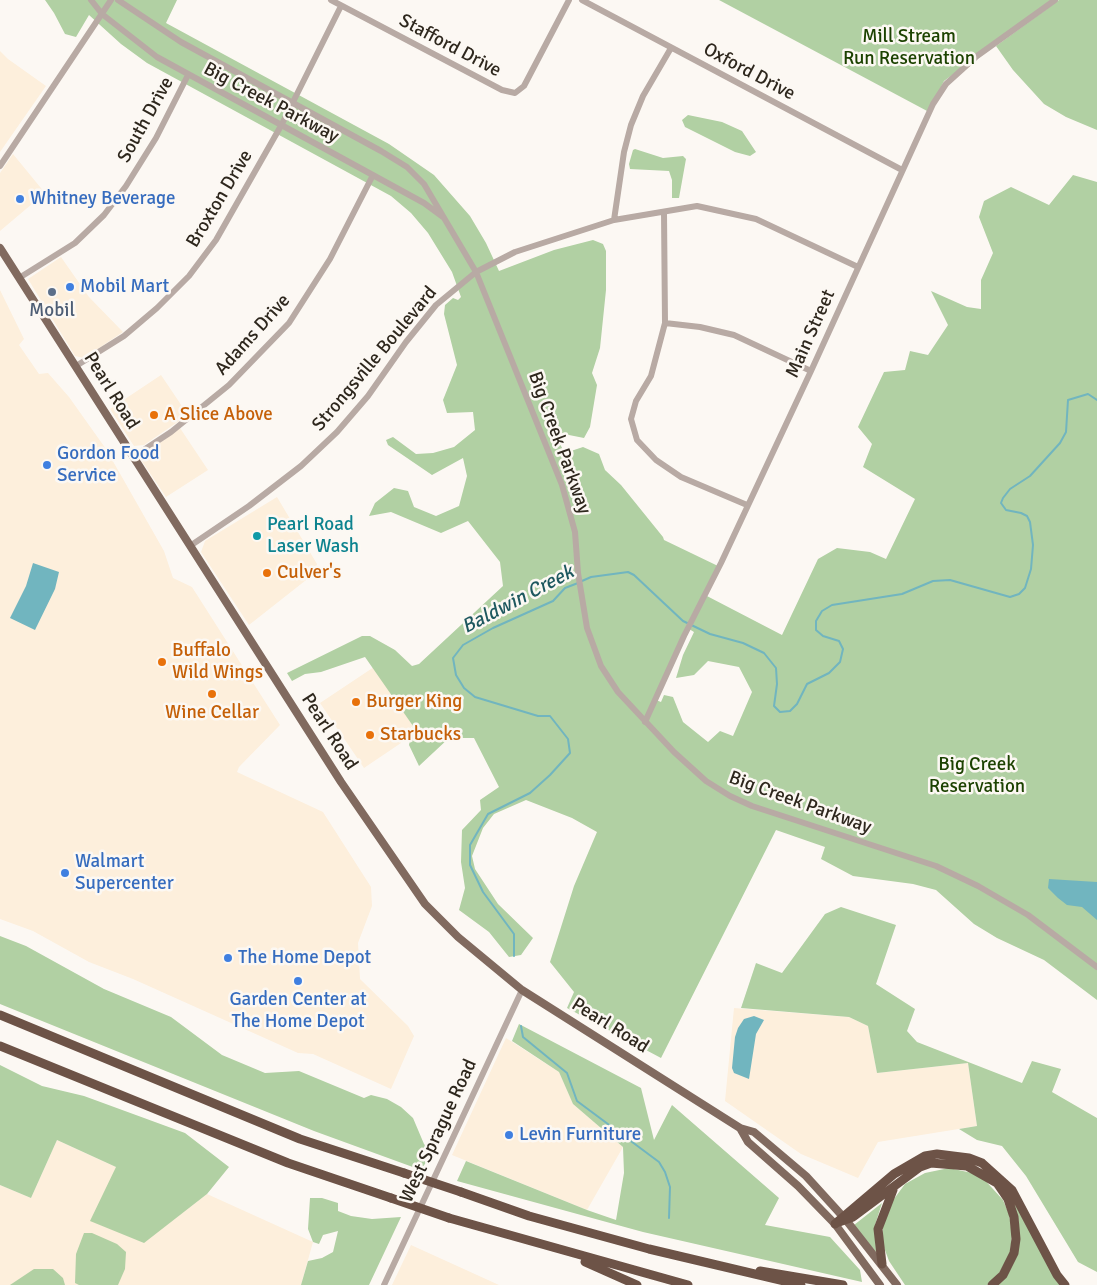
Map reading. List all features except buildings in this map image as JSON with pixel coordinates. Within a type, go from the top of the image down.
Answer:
[{"type":"highway","points":[[0,1016],[300,1139],[529,1216],[649,1249],[802,1285]]},
{"type":"highway","points":[[0,1046],[288,1163],[449,1218],[688,1285]]},
{"type":"highway","points":[[845,1218],[894,1174],[925,1156],[937,1154],[969,1158],[986,1166],[1012,1190],[1056,1276],[1065,1285]]},
{"type":"highway","points":[[835,1224],[893,1189],[912,1171],[931,1163],[967,1166],[997,1183],[1008,1199],[1014,1217],[1016,1239],[1014,1253],[1003,1275],[992,1285]]},
{"type":"highway","points":[[882,1264],[878,1229],[893,1189]]},
{"type":"highway","points":[[560,1250],[636,1285]]},
{"type":"highway","points":[[717,1265],[774,1272],[843,1285]]},
{"type":"main road","name":"Pearl Road","points":[[0,248],[341,782],[425,904],[458,937],[522,990],[740,1128],[754,1132],[806,1176],[845,1218],[897,1285]]},
{"type":"main road","name":"Pearl Road","points":[[740,1128],[748,1142],[798,1186],[835,1224],[880,1285]]},
{"type":"street","name":"Big Creek Parkway","points":[[91,0],[102,14],[150,52],[188,75],[282,124],[424,203],[446,219]]},
{"type":"street","points":[[0,166],[111,0]]},
{"type":"street","name":"Big Creek Parkway","points":[[118,0],[181,42],[406,166],[424,184],[476,272],[562,485],[575,532],[578,573],[587,628],[602,666],[618,692],[681,758],[718,790],[752,806],[936,866],[956,875],[1028,915],[1097,967]]},
{"type":"street","name":"Stafford Drive","points":[[331,0],[502,90],[515,92],[524,86],[569,0]]},
{"type":"street","name":"Oxford Drive","points":[[582,0],[902,170]]},
{"type":"street","name":"Main Street","points":[[645,722],[684,636],[811,371],[933,104],[946,84],[977,56],[1055,0]]},
{"type":"street","name":"Broxton Drive","points":[[76,366],[124,336],[157,308],[188,276],[216,240],[282,124],[341,6]]},
{"type":"street","points":[[614,220],[624,152],[631,125],[643,96],[671,48]]},
{"type":"street","name":"South Drive","points":[[19,278],[75,243],[104,215],[126,186],[156,138],[188,75]]},
{"type":"street","name":"Adams Drive","points":[[133,457],[172,432],[229,385],[289,323],[330,259],[373,175]]},
{"type":"street","name":"Strongsville Boulevard","points":[[190,546],[249,506],[302,466],[368,396],[406,342],[436,304],[476,272],[515,252],[614,220],[697,206],[746,217],[858,267]]},
{"type":"street","points":[[664,212],[665,323],[651,376],[636,401],[631,419],[637,440],[656,460],[681,477],[747,505]]},
{"type":"street","points":[[665,323],[700,327],[734,335],[811,371]]},
{"type":"street","name":"West Sprague Road","points":[[384,1285],[522,990]]},
{"type":"shaded area","points":[[0,51],[8,59],[46,86],[0,152]]},
{"type":"shaded area","points":[[13,154],[45,193],[0,231],[0,173]]},
{"type":"shaded area","points":[[61,257],[89,297],[123,332],[84,358],[75,356],[28,279]]},
{"type":"shaded area","points":[[0,290],[24,339],[19,345],[39,374],[48,373],[69,397],[106,449],[164,551],[173,578],[192,587],[280,725],[239,767],[237,772],[323,812],[371,887],[372,906],[358,943],[360,979],[408,1026],[414,1036],[391,1089],[313,1054],[298,1053],[133,979],[89,962],[33,931],[0,919]]},
{"type":"shaded area","points":[[161,375],[188,415],[144,445],[134,446],[110,409]]},
{"type":"shaded area","points":[[180,428],[208,470],[166,497],[141,460],[142,456]]},
{"type":"shaded area","points":[[277,497],[317,564],[315,573],[249,625],[201,552],[205,541]]},
{"type":"shaded area","points":[[374,667],[413,726],[401,736],[401,743],[364,768],[320,703]]},
{"type":"shaded area","points":[[734,1008],[849,1017],[868,1026],[877,1073],[968,1063],[977,1126],[878,1142],[858,1178],[801,1154],[725,1101]]},
{"type":"shaded area","points":[[506,1038],[559,1072],[573,1104],[623,1147],[587,1210],[452,1155]]},
{"type":"shaded area","points":[[57,1140],[116,1167],[143,1243],[207,1194],[313,1242],[301,1285],[0,1285],[0,1185],[31,1198]]},
{"type":"shaded area","points":[[411,1245],[499,1285],[392,1285]]},
{"type":"green space","name":"Big Creek Reservation","points":[[45,0],[177,0],[166,23],[389,144],[434,175],[470,216],[486,243],[499,271],[554,250],[593,240],[603,244],[606,251],[606,290],[600,348],[592,373],[597,385],[590,427],[584,438],[559,433],[547,419],[549,425],[565,453],[583,447],[599,454],[605,470],[621,485],[664,540],[718,566],[705,595],[782,635],[818,559],[837,548],[870,552],[886,559],[915,499],[863,467],[872,444],[858,427],[884,372],[905,370],[910,351],[928,355],[948,325],[931,291],[967,307],[981,309],[981,280],[993,253],[979,217],[984,201],[1011,187],[1049,205],[1073,175],[1097,182],[1097,1000],[1044,960],[997,938],[974,924],[936,890],[913,884],[853,876],[821,859],[825,847],[776,830],[661,1058],[567,1008],[574,992],[550,962],[574,886],[597,832],[572,818],[526,800],[494,814],[483,828],[472,856],[475,869],[498,904],[533,938],[521,955],[509,957],[489,932],[459,910],[465,888],[461,862],[462,830],[481,810],[480,800],[499,787],[474,738],[449,738],[419,766],[409,745],[413,726],[365,657],[321,672],[305,674],[292,681],[287,673],[362,636],[370,636],[395,650],[412,666],[419,664],[503,586],[500,562],[468,521],[441,533],[391,512],[369,516],[375,503],[394,488],[408,491],[414,507],[436,516],[459,506],[467,476],[463,458],[432,475],[388,445],[386,440],[393,437],[416,454],[433,453],[454,447],[475,430],[473,412],[447,413],[443,400],[457,365],[444,314],[445,305],[453,298],[458,300],[461,297],[452,272],[428,233],[411,213],[391,196],[147,63],[121,44],[89,15],[76,37],[65,34]],"holes":[[[689,629],[694,632],[683,655],[676,678],[694,675],[708,661],[739,667],[752,692],[733,736],[720,731],[708,742],[683,722],[673,697],[664,695],[661,702],[656,700]]]},
{"type":"green space","name":"Mill Stream Run Reservation","points":[[719,0],[1054,0],[944,81],[929,112]]},
{"type":"green space","points":[[1059,0],[1097,0],[1097,130],[1066,117],[1044,104],[1013,70],[996,46]]},
{"type":"green space","points":[[688,115],[722,122],[742,131],[756,152],[750,156],[735,152],[685,127],[682,120]]},
{"type":"green space","points":[[635,149],[663,158],[683,156],[686,159],[679,198],[672,198],[672,180],[669,171],[630,169],[629,164]]},
{"type":"green space","points":[[841,907],[896,925],[876,984],[915,1009],[907,1031],[917,1042],[1022,1083],[1032,1061],[1061,1069],[1052,1092],[1097,1118],[1097,1272],[1078,1262],[1026,1176],[1002,1146],[977,1140],[959,1129],[977,1126],[968,1063],[877,1073],[868,1026],[849,1017],[741,1008],[756,963],[782,973],[825,914]]},
{"type":"green space","points":[[0,936],[26,946],[104,989],[171,1017],[222,1055],[265,1073],[299,1071],[364,1098],[371,1095],[387,1099],[401,1107],[413,1118],[424,1144],[432,1153],[421,1170],[314,1131],[0,1004]]},
{"type":"green space","points":[[519,1024],[641,1088],[654,1140],[672,1105],[779,1198],[765,1225],[830,1237],[860,1270],[862,1282],[643,1232],[457,1181],[466,1161],[616,1220],[624,1173],[623,1147],[573,1104],[559,1072],[512,1041]]},
{"type":"green space","points":[[0,1065],[42,1086],[84,1096],[185,1133],[229,1167],[207,1194],[144,1243],[90,1221],[116,1167],[57,1140],[31,1198],[0,1185]]},
{"type":"green space","points":[[949,1168],[972,1173],[983,1178],[1003,1200],[1009,1214],[1012,1234],[1010,1254],[998,1275],[987,1285],[905,1285],[889,1261],[882,1242],[883,1225],[891,1203],[905,1184],[925,1173]]},
{"type":"green space","points":[[1009,1194],[1060,1285],[998,1285],[1019,1240],[1019,1222]]},
{"type":"green space","points":[[310,1198],[322,1198],[338,1203],[338,1211],[351,1216],[372,1219],[401,1217],[369,1285],[301,1285],[308,1261],[322,1258],[333,1252],[338,1231],[323,1235],[319,1244],[313,1242],[308,1229]]},
{"type":"green space","points":[[882,1203],[875,1225],[876,1252],[854,1225]]},
{"type":"green space","points":[[84,1233],[92,1233],[117,1244],[126,1252],[125,1269],[118,1285],[79,1285],[75,1283],[76,1254]]},
{"type":"green space","points":[[34,1269],[53,1269],[63,1278],[65,1285],[10,1285]]},
{"type":"water","points":[[33,563],[59,572],[55,589],[35,630],[10,618],[26,586]]},
{"type":"water","points":[[1049,879],[1097,882],[1097,920],[1082,907],[1067,905],[1058,898],[1048,888]]},
{"type":"water","points":[[754,1016],[764,1020],[756,1034],[749,1079],[734,1073],[732,1068],[735,1037],[738,1028],[744,1019]]},
{"type":"waterway","name":"Baldwin Creek","points":[[582,581],[591,577],[628,572],[634,575],[683,621],[710,634],[743,643],[764,653],[776,668],[777,684],[774,706],[780,712],[790,711],[797,704],[807,684],[829,673],[840,662],[843,649],[839,641],[823,636],[816,630],[816,621],[822,611],[832,605],[902,594],[933,581],[950,580],[1010,597],[1019,594],[1025,588],[1031,569],[1033,545],[1030,522],[1027,516],[1006,510],[1001,503],[1010,489],[1030,476],[1060,443],[1066,432],[1068,400],[1088,394],[1097,400]]},
{"type":"waterway","name":"Baldwin Creek","points":[[514,956],[514,934],[483,892],[470,865],[470,845],[488,814],[530,793],[550,775],[570,753],[568,739],[550,716],[538,716],[475,697],[464,688],[456,675],[453,658],[463,645],[493,628],[553,601],[565,588],[578,583]]},
{"type":"waterway","name":"Baldwin Creek","points":[[521,1026],[523,1037],[567,1073],[577,1101],[659,1162],[670,1187],[669,1218]]},
{"type":"place","name":"Whitney Beverage","points":[[20,199]]},
{"type":"place","name":"Mobil Mart","points":[[70,287]]},
{"type":"place","name":"Mobil","points":[[52,292]]},
{"type":"place","name":"A Slice Above","points":[[154,415]]},
{"type":"place","name":"Gordon Food Service","points":[[47,465]]},
{"type":"place","name":"Pearl Road Laser Wash","points":[[257,536]]},
{"type":"place","name":"Culver's","points":[[267,573]]},
{"type":"place","name":"Buffalo Wild Wings","points":[[162,662]]},
{"type":"place","name":"Wine Cellar","points":[[212,694]]},
{"type":"place","name":"Burger King","points":[[356,702]]},
{"type":"place","name":"Starbucks","points":[[370,735]]},
{"type":"place","name":"Walmart Supercenter","points":[[65,873]]},
{"type":"place","name":"The Home Depot","points":[[228,958]]},
{"type":"place","name":"Garden Center at The Home Depot","points":[[298,981]]},
{"type":"place","name":"Levin Furniture","points":[[509,1135]]}]
